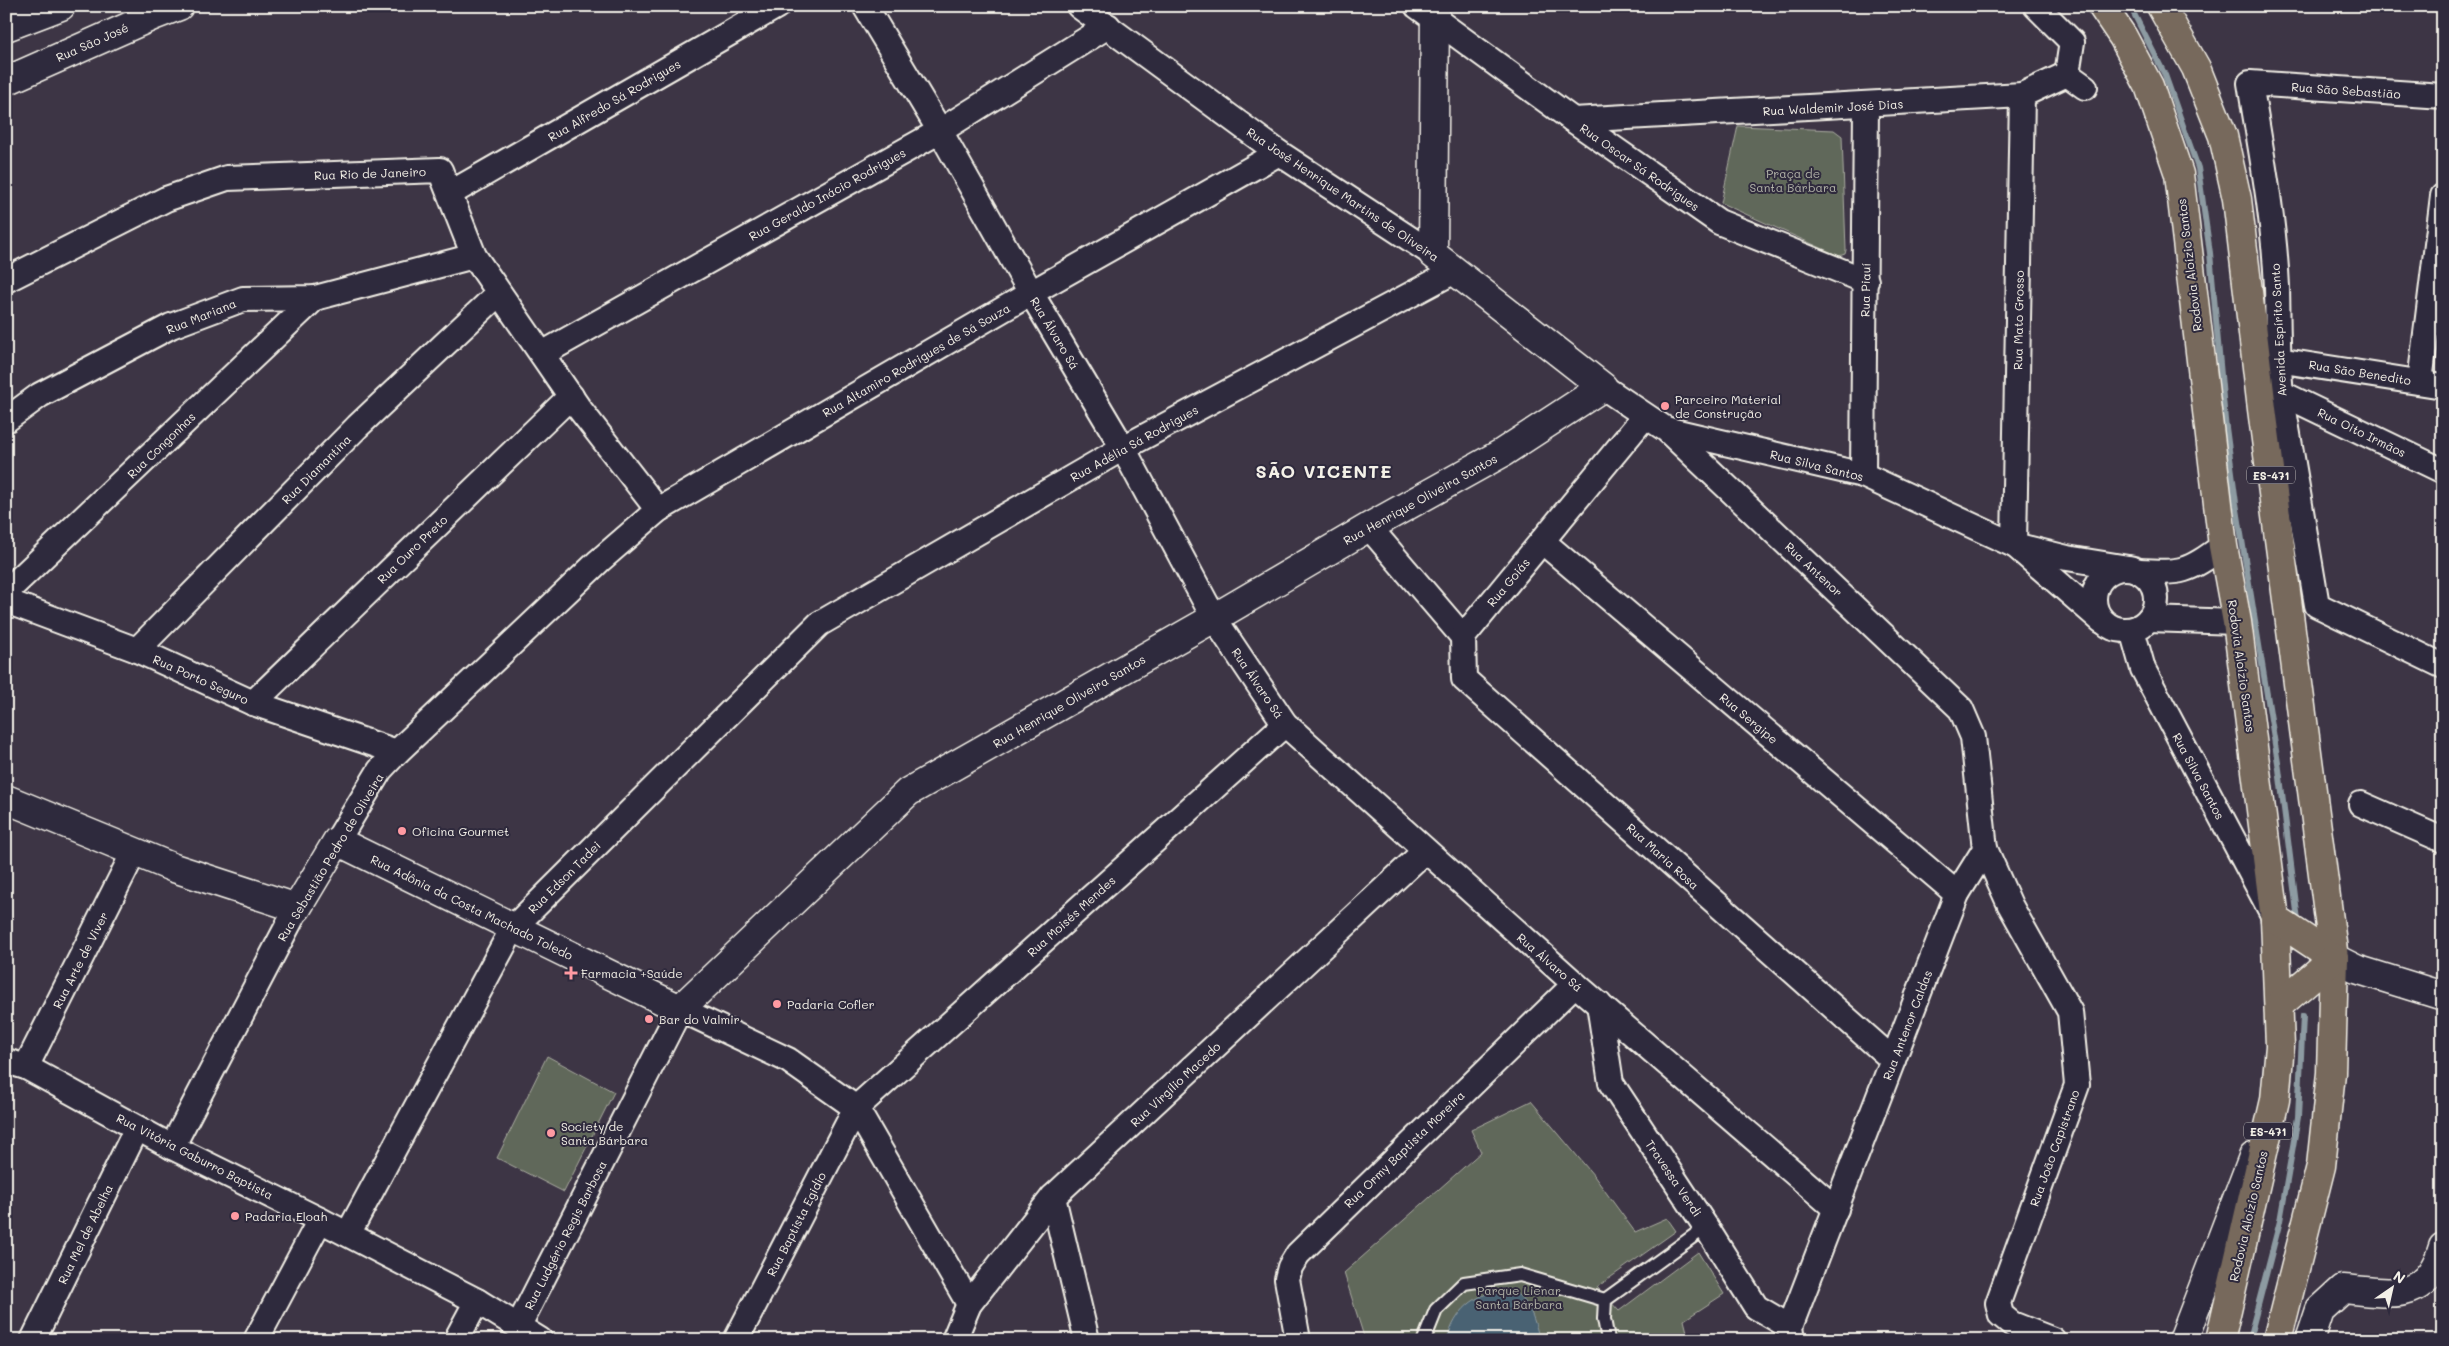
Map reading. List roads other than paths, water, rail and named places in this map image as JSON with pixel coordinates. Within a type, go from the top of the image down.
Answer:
[{"type":"main road","name":"Rodovia Aloízio Santos","points":[[2102,6],[2123,37],[2149,86],[2179,174],[2223,546],[2237,622],[2275,919],[2280,1046],[2275,1100],[2220,1340]]},
{"type":"main road","name":"ES-471","points":[[2161,6],[2196,68],[2223,136],[2237,198],[2334,958],[2331,1073],[2321,1166],[2277,1340]]},
{"type":"main road","points":[[2275,919],[2334,958],[2279,1005]]},
{"type":"street","points":[[6,27],[61,6]]},
{"type":"street","name":"Rua São José","points":[[6,81],[179,6]]},
{"type":"street","name":"Rua Alfredo Sá Rodrigues","points":[[451,193],[777,6]]},
{"type":"street","name":"Rua Álvaro Sá","points":[[865,6],[940,131],[1030,293],[1123,448],[1214,618],[1285,724],[1575,984],[1836,1209]]},
{"type":"street","name":"Rua José Henrique Martins de Oliveira","points":[[1079,6],[1280,153],[1433,254],[1453,272],[1603,386]]},
{"type":"street","name":"Rua Waldemir José Dias","points":[[1572,120],[1866,106],[2022,96],[2076,81],[2072,42],[2036,6]]},
{"type":"street","points":[[1429,10],[1433,254]]},
{"type":"street","name":"Rua Oscar Sá Rodrigues","points":[[1429,10],[1572,120],[1720,222],[1866,281]]},
{"type":"street","name":"Rua Geraldo Inácio Rodrigues","points":[[542,354],[940,131],[1108,26]]},
{"type":"street","name":"Rua São Sebastião","points":[[2250,83],[2443,96]]},
{"type":"street","name":"Avenida Espírito Santo","points":[[2250,83],[2268,190],[2277,286],[2277,360],[2281,393],[2317,605],[2443,666]]},
{"type":"street","name":"Rua Mato Grosso","points":[[2014,545],[2022,96]]},
{"type":"street","name":"Rua Piauí","points":[[1863,475],[1866,106]]},
{"type":"street","name":"Rua Altamiro Rodrigues de Sá Souza","points":[[658,510],[1030,293],[1280,153]]},
{"type":"street","name":"Rua Rio de Janeiro","points":[[6,280],[166,199],[227,178],[440,170],[451,193],[474,256],[571,396],[658,510]]},
{"type":"street","points":[[2432,384],[2443,196]]},
{"type":"street","name":"Rua Mariana","points":[[6,420],[40,395],[171,326],[242,299],[315,298],[474,256]]},
{"type":"street","name":"Rua Adélia Sá Rodrigues","points":[[819,624],[1123,448],[1453,272]]},
{"type":"street","name":"Rua Diamantina","points":[[137,650],[358,426],[498,292]]},
{"type":"street","name":"Rua Congonhas","points":[[6,592],[315,298]]},
{"type":"street","name":"Rua São Benedito","points":[[2277,360],[2432,384]]},
{"type":"street","points":[[1603,386],[1667,430]]},
{"type":"street","name":"Rua Henrique Oliveira Santos","points":[[680,1009],[908,792],[1214,618],[1369,527],[1502,453],[1603,386]]},
{"type":"street","name":"Rua Oito Irmãos","points":[[2281,393],[2443,471]]},
{"type":"street","name":"Rua Ouro Preto","points":[[253,703],[571,396]]},
{"type":"street","name":"Rua Goiás","points":[[1463,637],[1645,416]]},
{"type":"street","name":"Rua Silva Santos","points":[[1667,430],[1863,475],[2014,545],[2067,558],[2133,570],[2176,573],[2196,565],[2223,546]]},
{"type":"street","name":"Rua Antenor","points":[[1667,430],[1961,709],[1974,737],[1985,849]]},
{"type":"street","name":"Rua Sebastião Pedro de Oliveira","points":[[172,1147],[297,908],[380,770],[599,561],[658,510]]},
{"type":"street","points":[[1369,527],[1463,637]]},
{"type":"street","name":"Rua Sergipe","points":[[1542,541],[1957,894]]},
{"type":"street","name":"Rua Silva Santos","points":[[2014,545],[2103,622]]},
{"type":"street","points":[[2141,624],[2154,611],[2156,592],[2152,583],[2133,570],[2110,572],[2097,586],[2094,605],[2103,622],[2122,631],[2141,624],[2237,622]]},
{"type":"street","name":"Rua Porto Seguro","points":[[6,601],[137,650],[253,703],[397,752]]},
{"type":"street","name":"Rua Edson Tadei","points":[[348,1234],[513,928],[819,624]]},
{"type":"street","name":"Rua Silva Santos","points":[[2141,624],[2143,669],[2275,919]]},
{"type":"street","name":"Rua Maria Rosa","points":[[1463,637],[1464,679],[1893,1060]]},
{"type":"street","name":"Rua Moisés Mendes","points":[[856,1108],[1285,724]]},
{"type":"street","points":[[6,799],[174,868],[297,908]]},
{"type":"street","points":[[2361,804],[2443,840]]},
{"type":"street","name":"Rua Adônia da Costa Machado Toledo","points":[[337,841],[788,1060],[856,1108],[969,1304]]},
{"type":"street","name":"Rua Antenor Caldas","points":[[1791,1333],[1836,1209],[1957,894],[1985,849]]},
{"type":"street","name":"Rua João Capistrano","points":[[1985,849],[2010,906],[2070,1012],[2077,1084],[1998,1303],[2001,1315],[2012,1324],[2053,1340]]},
{"type":"street","name":"Rua Virgílio Macedo","points":[[954,1340],[969,1304],[1053,1197],[1425,851]]},
{"type":"street","name":"Rua Arte de Viver","points":[[16,1064],[134,852]]},
{"type":"street","points":[[2334,958],[2356,969],[2443,996]]},
{"type":"street","name":"Rua Ormy Baptista Moreira","points":[[1298,1340],[1287,1279],[1290,1267],[1298,1254],[1575,984]]},
{"type":"street","name":"Travessa Verdi","points":[[1599,1004],[1611,1083],[1756,1307],[1791,1333]]},
{"type":"street","name":"Rua Ludgério Regis Barbosa","points":[[518,1327],[680,1009]]},
{"type":"street","name":"Rua Vitória Gaburro Baptista","points":[[16,1064],[172,1147],[348,1234],[477,1301],[540,1340]]},
{"type":"street","points":[[2184,1340],[2275,1100]]},
{"type":"street","name":"Rua Baptista Egidio","points":[[736,1340],[856,1108]]},
{"type":"street","name":"Rua Mel de Abelha","points":[[33,1340],[137,1128]]},
{"type":"street","points":[[1053,1197],[1088,1340]]},
{"type":"street","points":[[256,1340],[320,1220]]},
{"type":"street","points":[[2310,1340],[2320,1310],[2343,1289],[2400,1294],[2425,1282],[2439,1259],[2443,1247]]},
{"type":"street","points":[[456,1340],[477,1301]]},
{"type":"lane","points":[[1605,1300],[1706,1227]]},
{"type":"lane","points":[[1424,1340],[1436,1310],[1464,1283],[1520,1275],[1605,1300]]},
{"type":"lane","points":[[1605,1300],[1604,1318],[1608,1340]]},
{"type":"water","points":[[1505,1290],[1520,1296],[1525,1302],[1533,1316],[1540,1340],[1447,1340],[1455,1320],[1467,1305],[1484,1295]]},
{"type":"waterway","points":[[2130,6],[2165,75],[2198,168],[2210,253],[2225,420],[2236,503],[2279,769],[2298,920]]},
{"type":"waterway","points":[[2249,1340],[2280,1221],[2298,1117],[2303,1016]]},
{"type":"place","name":"Parceiro Material de Construção","points":[[1665,406]]},
{"type":"place","name":"Oficina Gourmet","points":[[402,831]]},
{"type":"place","name":"Farmacia +Saúde","points":[[571,973]]},
{"type":"place","name":"Padaria Cofler","points":[[777,1004]]},
{"type":"place","name":"Bar do Valmir","points":[[649,1019]]},
{"type":"place","name":"Society de Santa Bárbara","points":[[551,1133]]},
{"type":"place","name":"Padaria Eloah","points":[[235,1216]]},
{"type":"district","name":"SÃO VICENTE","points":[[1324,471]]},
{"type":"park label","name":"Praça de Santa Bárbara","points":[[1793,180]]},
{"type":"park label","name":"Parque Lienar Santa Bárbara","points":[[1519,1297]]}]
